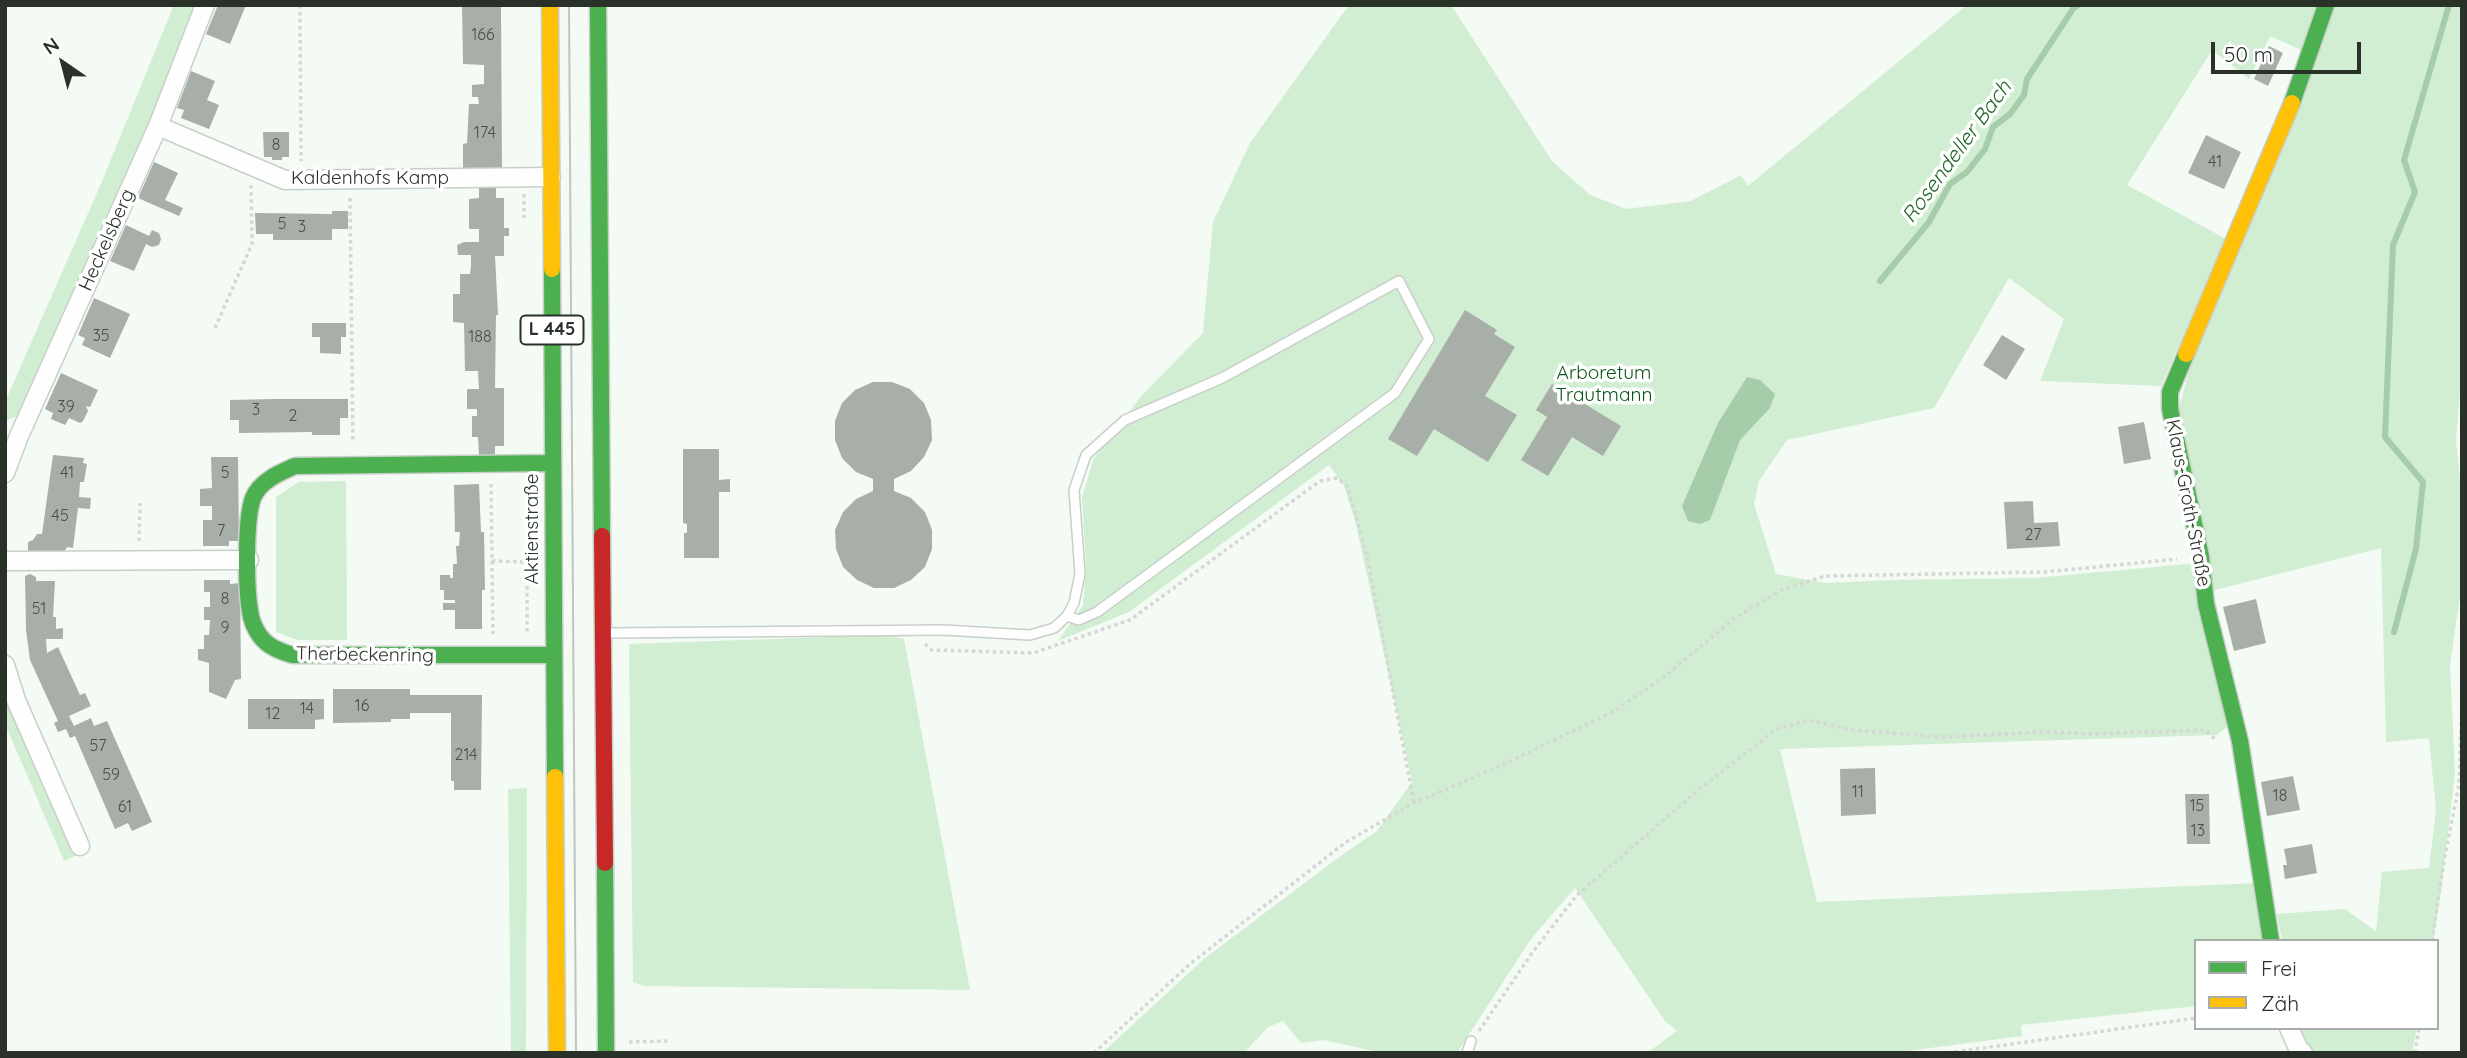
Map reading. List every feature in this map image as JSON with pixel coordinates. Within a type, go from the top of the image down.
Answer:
[{"type":"main road","name":"Aktienstraße","points":[[550,5],[557,1053]]},
{"type":"main road","name":"L 445","points":[[598,5],[606,1047]]},
{"type":"main road","name":"Klaus-Groth-Straße","points":[[2271,939],[2240,741],[2206,604],[2201,557],[2170,409],[2170,392],[2289,111],[2326,5]]},
{"type":"main road","name":"Therbeckenring","points":[[552,463],[295,466],[278,472],[262,485],[253,499],[249,515],[249,560],[250,612],[259,634],[273,649],[292,655],[553,655]]},
{"type":"street","name":"Heckelsberg","points":[[5,473],[19,436],[158,126],[205,5]]},
{"type":"street","name":"Kaldenhofs Kamp","points":[[158,126],[285,180],[551,177]]},
{"type":"street","points":[[5,561],[249,560]]},
{"type":"street","points":[[5,665],[16,700],[80,846]]},
{"type":"street","points":[[2290,1030],[2303,1053]]},
{"type":"lane","points":[[603,633],[907,630],[1030,635],[1054,628],[1067,617],[1074,603],[1080,574],[1074,490],[1086,455],[1125,420],[1222,378],[1399,281],[1429,339],[1395,393],[1097,612],[1079,620],[1067,617]]},
{"type":"lane","points":[[1467,1053],[1471,1041]]},
{"type":"path","points":[[300,5],[301,179]]},
{"type":"path","points":[[215,328],[252,244],[250,167]]},
{"type":"path","points":[[350,179],[353,466]]},
{"type":"path","points":[[491,464],[494,657]]},
{"type":"path","points":[[907,630],[932,650],[1033,653],[1130,620],[1320,481],[1337,478],[1347,486],[1367,555],[1414,803]]},
{"type":"path","points":[[139,561],[140,503]]},
{"type":"path","points":[[1094,1053],[1190,964],[1346,842],[1414,803],[1500,766],[1614,711],[1663,678],[1735,618],[1783,589],[1825,576],[2044,572],[2201,557]]},
{"type":"path","points":[[492,561],[527,562]]},
{"type":"path","points":[[2432,939],[2459,785],[2462,697]]},
{"type":"path","points":[[1471,1041],[1532,953],[1577,895],[1739,757],[1775,730],[1808,720],[1853,730],[1941,737],[2047,732],[2093,734],[2205,730],[2219,742]]},
{"type":"path","points":[[1948,1053],[2194,1018]]},
{"type":"path","points":[[2415,1053],[2419,1030]]},
{"type":"path","points":[[606,1047],[669,1041]]},
{"type":"green space","points":[[174,5],[198,5],[150,125],[20,416],[5,420],[5,402],[100,186]]},
{"type":"green space","name":"Arboretum Trautmann","points":[[1349,5],[1451,5],[1552,161],[1590,195],[1626,209],[1691,201],[1741,175],[1748,186],[1967,5],[2321,5],[2303,51],[2270,36],[2249,79],[2212,50],[2127,185],[2226,239],[2161,386],[2040,381],[2064,319],[2009,278],[1934,408],[1787,440],[1759,481],[1754,504],[1776,574],[1826,583],[2035,578],[2198,563],[2228,726],[2217,735],[1780,749],[1817,902],[2258,883],[2264,939],[2194,939],[2194,1006],[2021,1025],[2022,1036],[1892,1053],[1647,1053],[1677,1031],[1665,1021],[1575,888],[1531,939],[1457,1053],[1382,1053],[1324,1040],[1301,1043],[1283,1021],[1268,1027],[1244,1053],[1102,1053],[1205,958],[1377,831],[1412,782],[1355,520],[1344,486],[1329,465],[1129,612],[1058,641],[1083,605],[1086,567],[1082,498],[1093,460],[1142,395],[1203,333],[1213,222],[1250,143]]},
{"type":"green space","points":[[2331,5],[2462,5],[2462,370],[2456,438],[2462,504],[2462,582],[2450,665],[2455,775],[2433,939],[2282,939],[2277,914],[2345,909],[2376,931],[2382,872],[2429,868],[2436,810],[2429,738],[2386,742],[2381,548],[2211,591],[2177,415],[2198,339]]},
{"type":"green space","points":[[346,481],[347,640],[298,640],[276,632],[276,497],[299,482]]},
{"type":"green space","points":[[887,635],[904,639],[970,990],[644,986],[633,982],[629,644]]},
{"type":"green space","points":[[5,698],[13,698],[80,854],[64,861],[5,724]]},
{"type":"green space","points":[[527,788],[526,1053],[511,1053],[508,789]]},
{"type":"green space","points":[[2296,1030],[2417,1030],[2412,1053],[2313,1053]]},
{"type":"shaded area","points":[[1747,377],[1760,380],[1775,394],[1770,408],[1740,440],[1710,520],[1700,524],[1688,521],[1682,506],[1718,423]]},
{"type":"building","points":[[218,5],[246,5],[230,44],[206,34]]},
{"type":"building","points":[[462,5],[501,5],[502,171],[463,171],[463,144],[467,143],[469,104],[479,104],[478,97],[472,97],[472,85],[484,84],[484,65],[463,64]]},
{"type":"building","points":[[2269,46],[2283,53],[2268,86],[2254,79]]},
{"type":"building","points":[[191,71],[215,81],[207,100],[219,105],[209,129],[181,118],[184,110],[177,108]]},
{"type":"building","points":[[263,132],[289,132],[289,157],[272,160],[272,157],[264,157]]},
{"type":"building","points":[[2206,135],[2241,152],[2224,189],[2188,173]]},
{"type":"building","points":[[154,162],[178,173],[165,200],[183,208],[179,216],[138,198]]},
{"type":"building","points":[[479,188],[496,188],[496,198],[504,198],[504,228],[509,228],[509,236],[504,236],[504,256],[495,256],[498,315],[495,388],[504,388],[504,446],[495,446],[495,456],[479,456],[478,437],[472,437],[472,416],[477,416],[477,409],[467,409],[467,389],[479,389],[478,371],[465,371],[464,323],[453,322],[453,294],[460,294],[460,274],[470,274],[471,265],[471,255],[458,255],[457,245],[479,242],[479,229],[469,229],[469,199],[479,198]]},
{"type":"building","points":[[332,211],[348,211],[348,229],[332,229],[332,240],[273,240],[273,234],[256,234],[255,213],[332,214]]},
{"type":"building","points":[[126,225],[149,236],[152,230],[159,233],[161,239],[159,245],[152,247],[146,244],[134,271],[110,261]]},
{"type":"building","points":[[94,298],[130,314],[110,358],[82,345],[85,338],[78,335]]},
{"type":"building","points":[[1465,310],[1497,330],[1494,334],[1515,347],[1485,396],[1517,415],[1488,462],[1434,429],[1417,456],[1388,439]]},
{"type":"building","points":[[312,323],[346,323],[346,337],[341,337],[341,354],[320,353],[320,337],[312,337]]},
{"type":"building","points":[[2002,335],[2025,349],[2006,380],[1983,365]]},
{"type":"building","points":[[61,373],[98,390],[90,407],[86,406],[88,411],[80,423],[69,418],[65,425],[51,419],[53,413],[45,409]]},
{"type":"building","points":[[873,382],[892,382],[910,389],[924,403],[931,420],[932,440],[924,457],[911,471],[894,479],[894,491],[911,498],[925,512],[932,530],[932,549],[925,567],[911,580],[894,588],[874,588],[857,580],[843,567],[836,549],[835,530],[843,512],[856,499],[873,491],[873,479],[856,472],[842,458],[835,440],[835,421],[842,403],[855,390]]},
{"type":"building","points":[[1552,384],[1621,426],[1603,456],[1572,437],[1548,476],[1521,460],[1547,417],[1536,410]]},
{"type":"building","points":[[348,399],[348,418],[340,418],[340,435],[312,435],[312,432],[239,433],[239,420],[230,420],[230,400]]},
{"type":"building","points":[[2144,422],[2151,459],[2124,464],[2118,427]]},
{"type":"building","points":[[683,449],[719,449],[719,480],[730,479],[730,492],[719,492],[719,558],[684,558],[684,533],[687,533],[687,524],[683,523]]},
{"type":"building","points":[[53,455],[84,458],[83,463],[87,464],[84,482],[80,482],[79,497],[91,498],[90,509],[78,508],[73,548],[67,547],[64,552],[28,551],[28,542],[37,534],[42,534]]},
{"type":"building","points":[[211,457],[238,457],[239,541],[229,541],[229,546],[203,546],[203,520],[212,520],[212,506],[200,506],[200,489],[212,488]]},
{"type":"building","points":[[479,484],[481,532],[484,532],[485,590],[482,590],[482,629],[455,629],[455,610],[443,610],[443,603],[455,603],[455,600],[444,600],[444,590],[440,590],[440,575],[450,575],[450,578],[453,578],[453,564],[457,564],[456,546],[459,546],[460,532],[455,532],[454,485]]},
{"type":"building","points":[[2033,501],[2034,523],[2058,522],[2060,546],[2007,549],[2004,502]]},
{"type":"building","points":[[30,574],[36,577],[36,581],[55,581],[53,617],[56,617],[56,629],[63,628],[63,639],[46,639],[47,653],[58,647],[80,695],[85,693],[91,706],[69,716],[74,726],[91,718],[94,726],[107,721],[152,822],[132,831],[128,823],[115,829],[75,736],[70,738],[66,729],[58,732],[54,723],[58,721],[30,660],[26,630],[25,576]]},
{"type":"building","points":[[204,580],[230,580],[230,584],[240,583],[241,679],[235,680],[226,699],[209,692],[209,663],[198,660],[198,649],[204,649],[204,635],[209,635],[210,620],[204,620],[204,607],[210,607],[210,592],[204,592]]},
{"type":"building","points":[[2256,599],[2266,643],[2234,651],[2223,607]]},
{"type":"building","points":[[333,689],[410,689],[410,695],[482,695],[481,790],[454,790],[454,781],[451,781],[451,713],[410,713],[410,719],[391,719],[391,722],[333,723]]},
{"type":"building","points":[[248,699],[324,699],[324,719],[315,720],[315,729],[248,729]]},
{"type":"building","points":[[1875,768],[1876,814],[1841,816],[1840,769]]},
{"type":"building","points":[[2293,776],[2300,810],[2267,816],[2261,782]]},
{"type":"building","points":[[2185,794],[2209,794],[2210,844],[2187,844]]},
{"type":"building","points":[[2312,844],[2317,873],[2285,879],[2283,865],[2287,865],[2284,849]]},
{"type":"waterway","name":"Rosendeller Bach","points":[[1880,281],[1929,222],[1950,184],[1967,172],[1985,149],[1993,127],[2010,114],[2024,95],[2027,79],[2078,5]]},
{"type":"waterway","points":[[2394,632],[2416,549],[2423,482],[2385,437],[2393,245],[2415,192],[2404,160],[2449,5]]},
{"type":"tram line","points":[[569,5],[576,1053]]},
{"type":"traffic: fast","points":[[598,5],[602,536]]},
{"type":"traffic: fast","points":[[2292,103],[2326,5]]},
{"type":"traffic: fast","points":[[552,269],[555,777]]},
{"type":"traffic: fast","points":[[2186,354],[2170,392],[2170,409],[2201,557],[2206,604],[2240,741],[2271,939]]},
{"type":"traffic: fast","points":[[552,463],[295,466],[265,482],[253,498],[247,537],[247,571],[252,621],[256,630],[270,646],[292,655],[553,655]]},
{"type":"traffic: fast","points":[[605,863],[606,1053]]},
{"type":"traffic: slow","points":[[550,5],[552,269]]},
{"type":"traffic: slow","points":[[2186,354],[2292,103]]},
{"type":"traffic: slow","points":[[555,777],[557,1053]]},
{"type":"traffic: jam","points":[[602,536],[605,863]]}]
